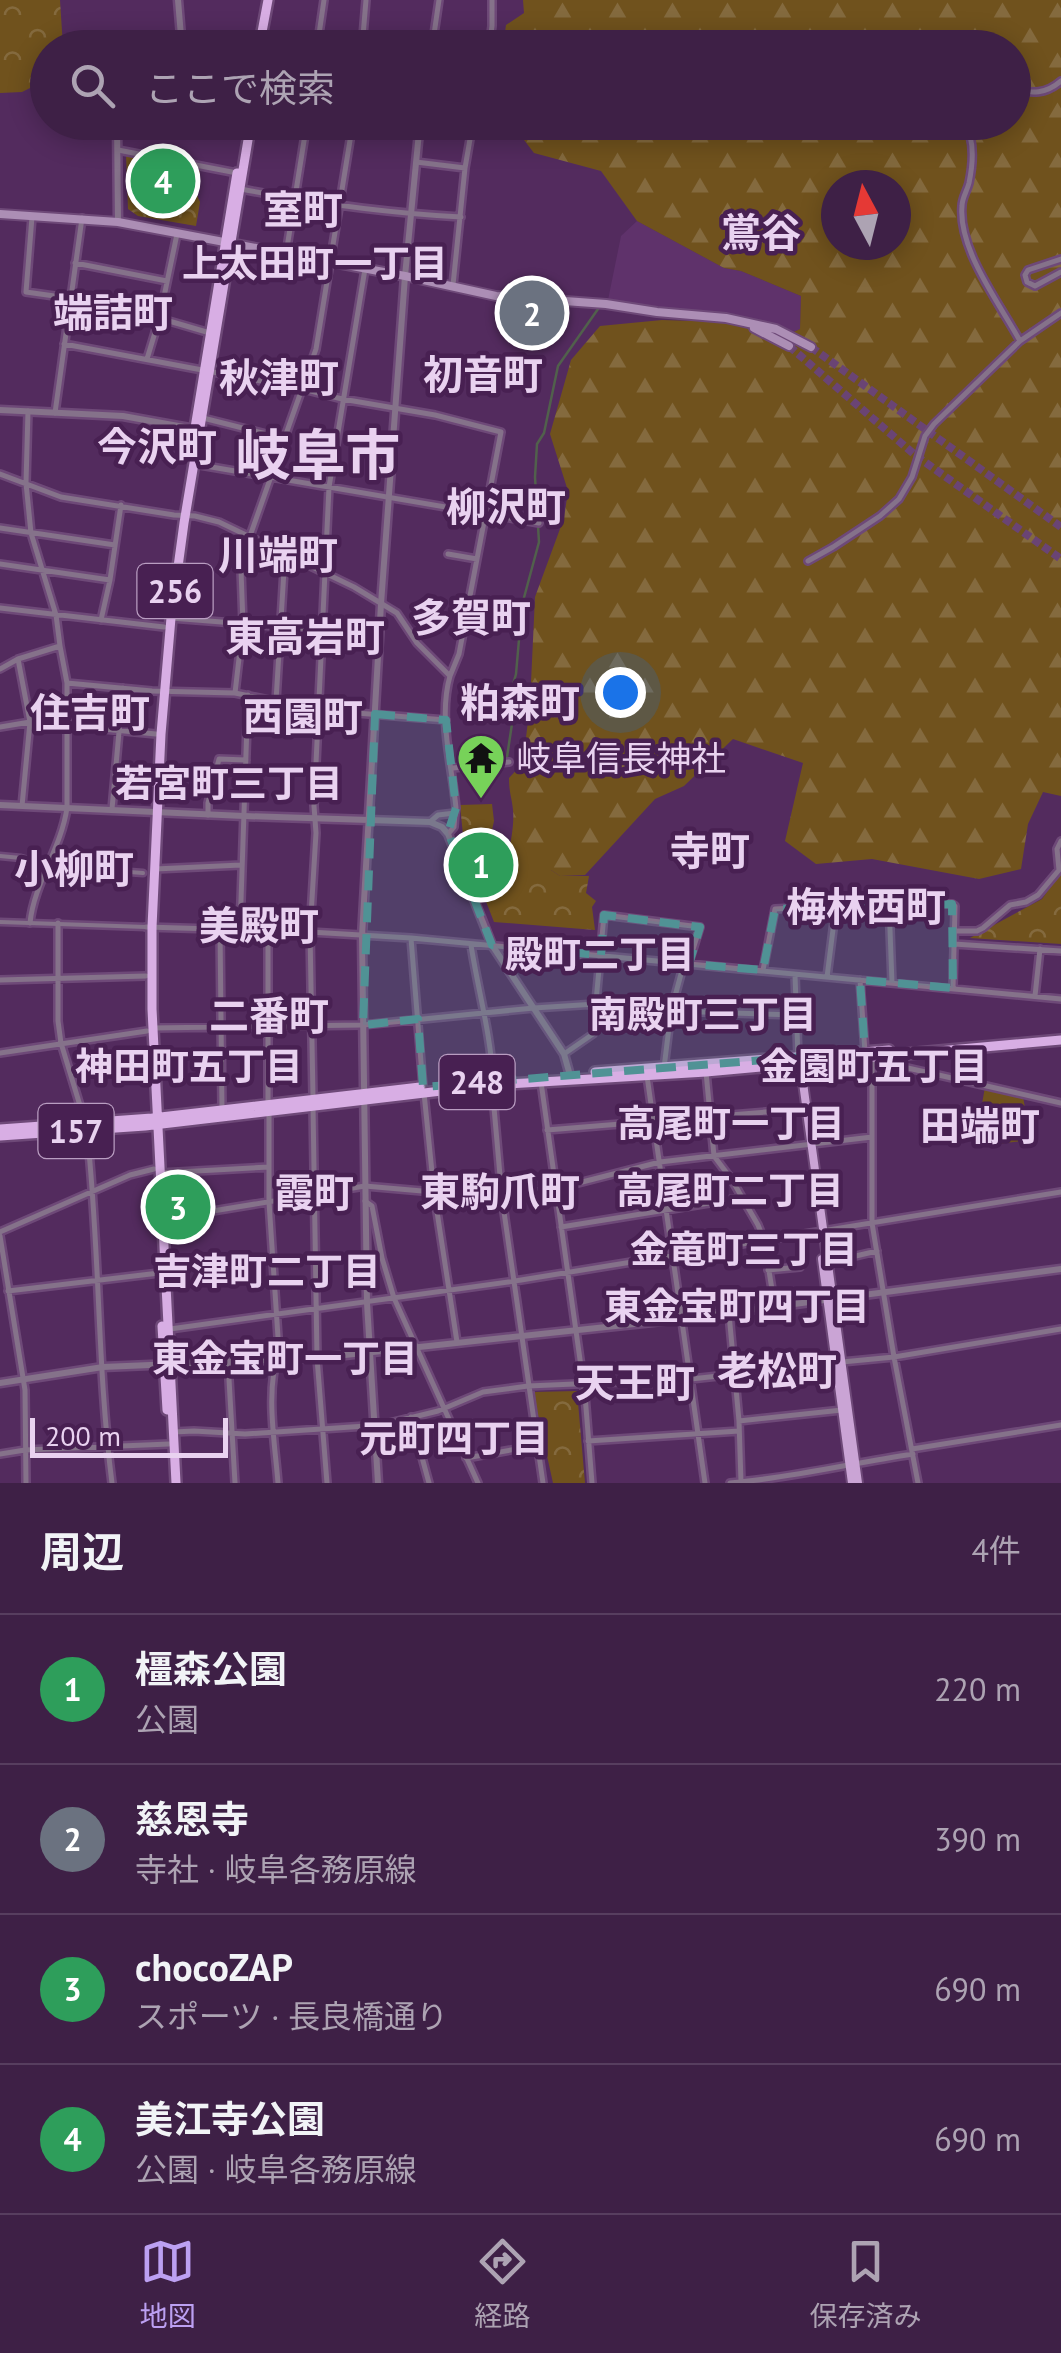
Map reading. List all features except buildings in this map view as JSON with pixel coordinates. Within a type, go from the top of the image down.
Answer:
[{"type":"highway","points":[[265,30],[271,0]]},
{"type":"highway","name":"256","points":[[150,1030],[154,813],[168,622],[195,429],[244,140]]},
{"type":"highway","name":"256","points":[[183,515],[203,418],[210,333],[241,190],[246,140]]},
{"type":"highway","name":"256","points":[[155,1121],[146,976],[156,734],[162,690]]},
{"type":"highway","name":"248","points":[[868,1054],[892,1056],[1061,1038]]},
{"type":"highway","name":"248","points":[[492,1083],[706,1072],[1061,1038]]},
{"type":"highway","name":"248","points":[[155,1121],[492,1083],[798,1061]]},
{"type":"highway","name":"248","points":[[155,1121],[269,1107]]},
{"type":"highway","name":"157","points":[[0,1132],[155,1121],[159,1272],[174,1432],[174,1483]]},
{"type":"highway","name":"157","points":[[157,1171],[163,1220],[169,1444],[174,1483]]},
{"type":"main road","points":[[0,214],[118,222],[496,296],[726,318],[776,329],[811,347]]},
{"type":"main road","points":[[726,318],[766,332],[789,346]]},
{"type":"main road","points":[[798,1061],[810,1145]]},
{"type":"main road","points":[[798,1061],[855,1483]]},
{"type":"main road","points":[[839,1363],[842,1410],[852,1463]]},
{"type":"street","points":[[178,0],[180,30]]},
{"type":"street","points":[[320,30],[324,0]]},
{"type":"street","points":[[364,30],[366,0]]},
{"type":"street","points":[[435,30],[440,0]]},
{"type":"street","points":[[491,30],[492,0]]},
{"type":"street","points":[[1031,93],[1050,90],[1061,81]]},
{"type":"street","points":[[118,140],[118,222]]},
{"type":"street","points":[[286,254],[304,140]]},
{"type":"street","points":[[235,693],[242,624],[240,570],[316,349],[351,140]]},
{"type":"street","points":[[378,1483],[368,1353],[362,936],[381,604],[418,140]]},
{"type":"street","points":[[452,288],[470,140]]},
{"type":"street","points":[[970,140],[972,154],[962,202],[962,224],[977,266],[1020,341]]},
{"type":"street","points":[[118,150],[237,173]]},
{"type":"street","points":[[416,162],[465,168]]},
{"type":"street","points":[[241,190],[341,206],[460,218]]},
{"type":"street","points":[[32,217],[26,292],[160,316],[210,333]]},
{"type":"street","points":[[56,413],[82,218]]},
{"type":"street","points":[[146,359],[178,234]]},
{"type":"street","points":[[1061,259],[1028,270],[1025,275],[1027,282],[1036,286],[1061,272]]},
{"type":"street","points":[[75,263],[167,281]]},
{"type":"street","points":[[326,1483],[317,1358],[310,932],[329,486],[365,269]]},
{"type":"street","points":[[808,561],[890,509],[912,476],[925,436],[934,424],[1020,341],[1061,313]]},
{"type":"street","points":[[64,344],[303,388],[501,432],[459,654],[445,695],[456,808],[454,826],[448,834]]},
{"type":"street","points":[[0,410],[123,416],[195,429]]},
{"type":"street","points":[[28,411],[26,483],[30,533],[56,615],[68,683],[65,824],[34,900],[30,923]]},
{"type":"street","points":[[203,418],[286,439]]},
{"type":"street","points":[[194,464],[540,523]]},
{"type":"street","points":[[0,474],[61,497],[219,522],[397,612],[416,643],[450,676]]},
{"type":"street","points":[[101,620],[121,504]]},
{"type":"street","points":[[0,528],[115,545]]},
{"type":"street","points":[[276,701],[285,553]]},
{"type":"street","points":[[448,554],[478,559]]},
{"type":"street","points":[[0,564],[110,580]]},
{"type":"street","points":[[0,608],[101,620],[323,630]]},
{"type":"street","points":[[0,669],[60,646]]},
{"type":"street","points":[[18,660],[30,722],[22,806]]},
{"type":"street","points":[[68,683],[235,693],[318,710],[446,720]]},
{"type":"street","points":[[112,811],[123,688]]},
{"type":"street","points":[[240,930],[248,696]]},
{"type":"street","points":[[0,727],[30,722],[156,734]]},
{"type":"street","points":[[208,814],[219,759],[246,760]]},
{"type":"street","points":[[453,768],[509,762]]},
{"type":"street","points":[[0,805],[430,822],[442,826],[492,945],[564,1054],[570,1077]]},
{"type":"street","points":[[430,822],[438,814],[454,813]]},
{"type":"street","points":[[954,932],[977,931],[1010,905],[1038,896],[1059,870],[1057,848],[1061,841]]},
{"type":"street","points":[[0,856],[49,866],[143,873]]},
{"type":"street","points":[[155,869],[241,865]]},
{"type":"street","points":[[889,903],[892,982]]},
{"type":"street","points":[[763,970],[775,909],[889,903],[955,906],[953,988]]},
{"type":"street","points":[[827,978],[837,905]]},
{"type":"street","points":[[564,1054],[593,1034],[604,916],[700,927],[670,1011],[664,1068]]},
{"type":"street","points":[[0,922],[411,938],[1061,999]]},
{"type":"street","points":[[58,924],[61,1044],[86,1126],[93,1190],[112,1483]]},
{"type":"street","points":[[220,928],[222,1110]]},
{"type":"street","points":[[268,931],[269,1167],[278,1352],[273,1369],[278,1483]]},
{"type":"street","points":[[411,938],[434,1192],[457,1343]]},
{"type":"street","points":[[471,944],[491,1044],[502,1198],[543,1483]]},
{"type":"street","points":[[954,944],[1061,950]]},
{"type":"street","points":[[1035,996],[1040,949]]},
{"type":"street","points":[[795,974],[798,1061]]},
{"type":"street","points":[[0,980],[146,976]]},
{"type":"street","points":[[860,980],[868,1054],[872,1223],[918,1483]]},
{"type":"street","points":[[0,1052],[150,1030],[363,1025],[596,1004],[796,1015]]},
{"type":"street","points":[[892,1056],[900,1066],[1061,1104]]},
{"type":"street","points":[[706,1072],[714,1156],[764,1240],[774,1308]]},
{"type":"street","points":[[648,1076],[705,1483]]},
{"type":"street","points":[[541,1082],[583,1383],[592,1483]]},
{"type":"street","points":[[548,1130],[802,1108]]},
{"type":"street","points":[[163,1220],[365,1186],[502,1198],[660,1162],[872,1137]]},
{"type":"street","points":[[26,1483],[23,1380],[0,1234],[130,1175],[269,1167]]},
{"type":"street","points":[[168,1330],[515,1281],[1061,1192]]},
{"type":"street","points":[[561,1227],[740,1198]]},
{"type":"street","points":[[366,1201],[372,1206],[394,1298],[478,1483]]},
{"type":"street","points":[[825,1263],[877,1251]]},
{"type":"street","points":[[768,1270],[800,1267]]},
{"type":"street","points":[[0,1383],[103,1367],[368,1353],[729,1314],[1061,1269]]},
{"type":"street","points":[[8,1291],[159,1272]]},
{"type":"street","points":[[729,1314],[741,1482]]},
{"type":"street","points":[[174,1432],[232,1434],[374,1426],[443,1408],[483,1392],[528,1386],[691,1379],[839,1363],[1061,1329]]},
{"type":"street","points":[[228,1362],[235,1483]]},
{"type":"street","points":[[739,1421],[842,1410]]},
{"type":"street","points":[[410,1417],[429,1483]]},
{"type":"street","points":[[730,1483],[1061,1425]]},
{"type":"street","points":[[588,1441],[739,1431]]},
{"type":"street","points":[[0,1454],[169,1444]]},
{"type":"street","points":[[466,1458],[539,1445]]},
{"type":"highlighted area","points":[[375,714],[446,720],[456,808],[448,832],[492,945],[601,955],[604,915],[700,927],[689,964],[763,970],[775,909],[952,904],[953,988],[860,980],[865,1052],[423,1087],[418,1019],[363,1025]]},
{"type":"shaded area","points":[[637,221],[724,268],[801,296],[800,329],[794,332],[746,318],[608,300],[621,236]]},
{"type":"green space","points":[[0,0],[60,0],[62,30],[30,30],[30,88],[0,93]]},
{"type":"green space","points":[[523,0],[1061,0],[1061,796],[1043,792],[1028,824],[1021,869],[979,879],[872,859],[816,864],[785,841],[803,763],[733,739],[684,786],[655,799],[585,875],[560,876],[551,870],[520,907],[503,897],[498,882],[510,847],[513,818],[509,778],[523,763],[535,597],[564,518],[568,491],[550,434],[571,360],[600,326],[662,320],[724,322],[781,338],[800,329],[801,296],[724,268],[637,221],[601,171],[534,153],[524,140],[1031,140],[1031,30],[505,30],[506,25],[524,13]]},
{"type":"green space","points":[[126,154],[200,170],[196,226],[138,216],[128,209]]},
{"type":"green space","points":[[492,804],[494,821],[487,853],[496,889],[518,895],[539,870],[551,870],[560,876],[589,876],[586,893],[596,901],[592,907],[595,930],[494,922],[464,845],[460,805]]},
{"type":"green space","points":[[1061,872],[1061,944],[970,938],[1042,899]]},
{"type":"green space","points":[[985,1087],[1023,1097],[1031,1140],[980,1146],[978,1127]]},
{"type":"green space","points":[[577,1391],[585,1483],[553,1483],[533,1392]]},
{"type":"waterway","points":[[507,757],[522,605],[539,542],[537,444],[544,433],[558,366],[598,309]]},
{"type":"tunnel","points":[[789,346],[915,455],[1061,559]]},
{"type":"tunnel","points":[[811,347],[1061,527]]},
{"type":"place","name":"美江寺公園","points":[[163,181]]},
{"type":"place","name":"慈恩寺","points":[[532,313]]},
{"type":"place","name":"岐阜信長神社","points":[[481,800]]},
{"type":"place","name":"橿森公園","points":[[481,865]]},
{"type":"place","name":"chocoZAP","points":[[178,1207]]},
{"type":"district","name":"室町","points":[[303,209]]},
{"type":"district","name":"鴬谷","points":[[761,232]]},
{"type":"district","name":"上太田町一丁目","points":[[315,262]]},
{"type":"district","name":"端詰町","points":[[113,312]]},
{"type":"district","name":"初音町","points":[[483,374]]},
{"type":"district","name":"秋津町","points":[[279,377]]},
{"type":"district","name":"今沢町","points":[[157,446]]},
{"type":"district","name":"岐阜市","points":[[318,454]]},
{"type":"district","name":"柳沢町","points":[[506,506]]},
{"type":"district","name":"川端町","points":[[278,554]]},
{"type":"district","name":"多賀町","points":[[471,617]]},
{"type":"district","name":"東高岩町","points":[[305,636]]},
{"type":"district","name":"粕森町","points":[[520,702]]},
{"type":"district","name":"住吉町","points":[[90,712]]},
{"type":"district","name":"西園町","points":[[303,716]]},
{"type":"district","name":"若宮町三丁目","points":[[229,782]]},
{"type":"district","name":"寺町","points":[[710,850]]},
{"type":"district","name":"小柳町","points":[[74,868]]},
{"type":"district","name":"梅林西町","points":[[866,906]]},
{"type":"district","name":"美殿町","points":[[259,925]]},
{"type":"district","name":"殿町二丁目","points":[[600,953]]},
{"type":"district","name":"南殿町三丁目","points":[[703,1013]]},
{"type":"district","name":"二番町","points":[[269,1015]]},
{"type":"district","name":"神田町五丁目","points":[[189,1065]]},
{"type":"district","name":"金園町五丁目","points":[[874,1065]]},
{"type":"district","name":"高尾町一丁目","points":[[731,1122]]},
{"type":"district","name":"田端町","points":[[980,1125]]},
{"type":"district","name":"高尾町二丁目","points":[[730,1189]]},
{"type":"district","name":"東駒爪町","points":[[500,1191]]},
{"type":"district","name":"霞町","points":[[314,1192]]},
{"type":"district","name":"金竜町三丁目","points":[[744,1248]]},
{"type":"district","name":"吉津町二丁目","points":[[267,1270]]},
{"type":"district","name":"東金宝町四丁目","points":[[737,1305]]},
{"type":"district","name":"東金宝町一丁目","points":[[285,1357]]},
{"type":"district","name":"老松町","points":[[777,1370]]},
{"type":"district","name":"天王町","points":[[635,1382]]},
{"type":"district","name":"元町四丁目","points":[[454,1437]]}]
